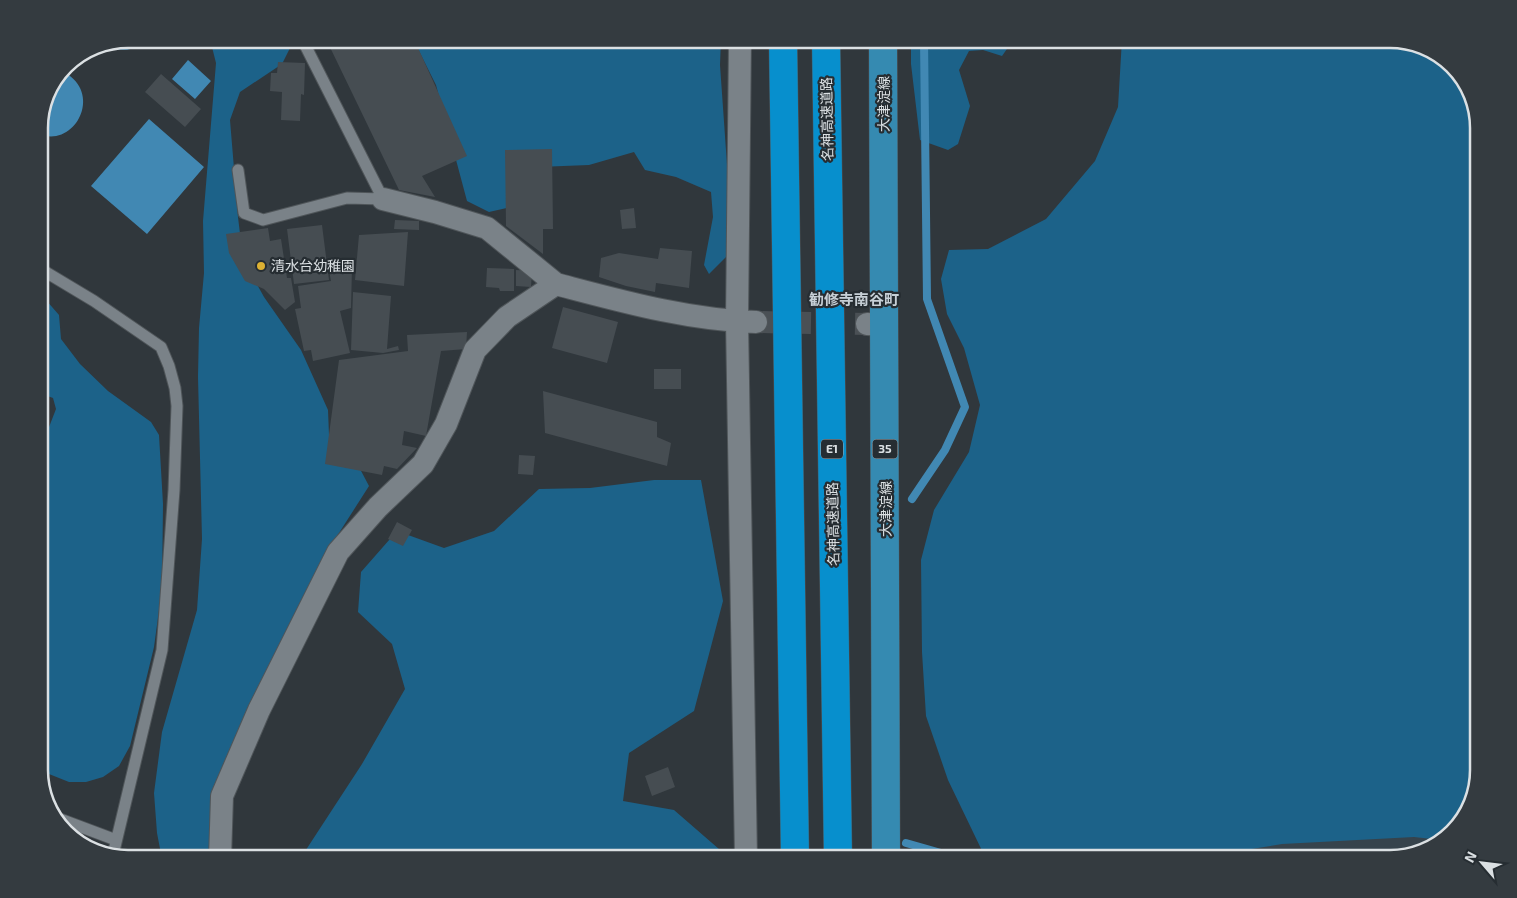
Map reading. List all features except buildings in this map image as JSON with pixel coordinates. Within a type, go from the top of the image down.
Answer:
[{"type":"highway","points":[[783,48],[795,850]]},
{"type":"highway","name":"名神高速道路","points":[[826,48],[838,850]]},
{"type":"main road","name":"大津淀線","points":[[883,48],[876,324],[886,850]]},
{"type":"street","points":[[740,48],[746,322],[746,850]]},
{"type":"street","points":[[383,199],[487,228],[556,284],[644,306],[746,322]]},
{"type":"street","points":[[220,850],[222,796],[258,710],[338,552],[378,507],[423,464],[446,424],[475,350],[507,317],[556,284]]},
{"type":"lane","points":[[238,170],[244,213],[263,220],[347,198],[383,199],[307,48]]},
{"type":"lane","points":[[48,273],[94,301],[161,347],[170,366],[176,388],[174,490],[162,650],[114,849]]},
{"type":"lane","points":[[66,821],[116,840]]},
{"type":"shaded area","points":[[133,48],[127,50],[116,49]]},
{"type":"shaded area","points":[[212,48],[290,48],[282,64],[240,92],[230,120],[243,259],[264,297],[301,350],[328,410],[330,460],[359,467],[369,486],[323,558],[212,850],[160,850],[154,793],[162,732],[197,610],[202,539],[198,377],[199,328],[204,273],[203,221],[216,63]]},
{"type":"shaded area","points":[[418,48],[721,48],[720,65],[729,193],[727,256],[709,274],[704,265],[713,217],[711,192],[676,177],[645,170],[634,152],[589,165],[538,167],[516,206],[489,212],[467,201],[436,85]]},
{"type":"shaded area","points":[[911,48],[1008,48],[1002,56],[983,50],[969,51],[959,70],[970,106],[958,144],[948,150],[920,140],[911,64]]},
{"type":"shaded area","points":[[1121,48],[1400,48],[1420,54],[1438,64],[1453,79],[1463,97],[1467,107],[1469,123],[1470,770],[1467,791],[1459,810],[1446,827],[1431,839],[1414,837],[1282,844],[1245,850],[982,850],[948,780],[926,716],[922,652],[921,560],[934,510],[969,452],[980,405],[964,348],[947,314],[941,279],[949,250],[988,249],[1046,219],[1095,161],[1118,107]]},
{"type":"shaded area","points":[[188,60],[211,81],[195,99],[172,79]]},
{"type":"shaded area","points":[[68,75],[75,80],[82,92],[83,104],[80,116],[73,126],[64,133],[48,135],[50,107],[56,92]]},
{"type":"shaded area","points":[[149,119],[204,167],[147,234],[91,186]]},
{"type":"shaded area","points":[[48,302],[59,315],[61,339],[80,364],[108,391],[151,422],[159,435],[163,504],[162,588],[154,647],[130,746],[119,766],[103,777],[86,782],[69,782],[48,774],[48,430],[56,409],[53,398],[48,396]]},
{"type":"shaded area","points":[[654,480],[701,480],[723,601],[694,711],[629,753],[623,801],[674,810],[720,850],[306,850],[362,764],[405,689],[392,644],[358,612],[361,572],[397,531],[444,548],[494,531],[539,489],[590,488]]},
{"type":"shaded area","points":[[1455,817],[1446,827],[1429,840],[1400,850],[1207,850]]},
{"type":"waterway","points":[[912,499],[945,450],[965,407],[927,299],[924,48]]},
{"type":"waterway","points":[[906,843],[930,850]]},
{"type":"tunnel","points":[[756,322],[867,324]]},
{"type":"place","name":"清水台幼稚園","points":[[261,266]]},
{"type":"district","name":"勧修寺南谷町","points":[[854,300]]}]
